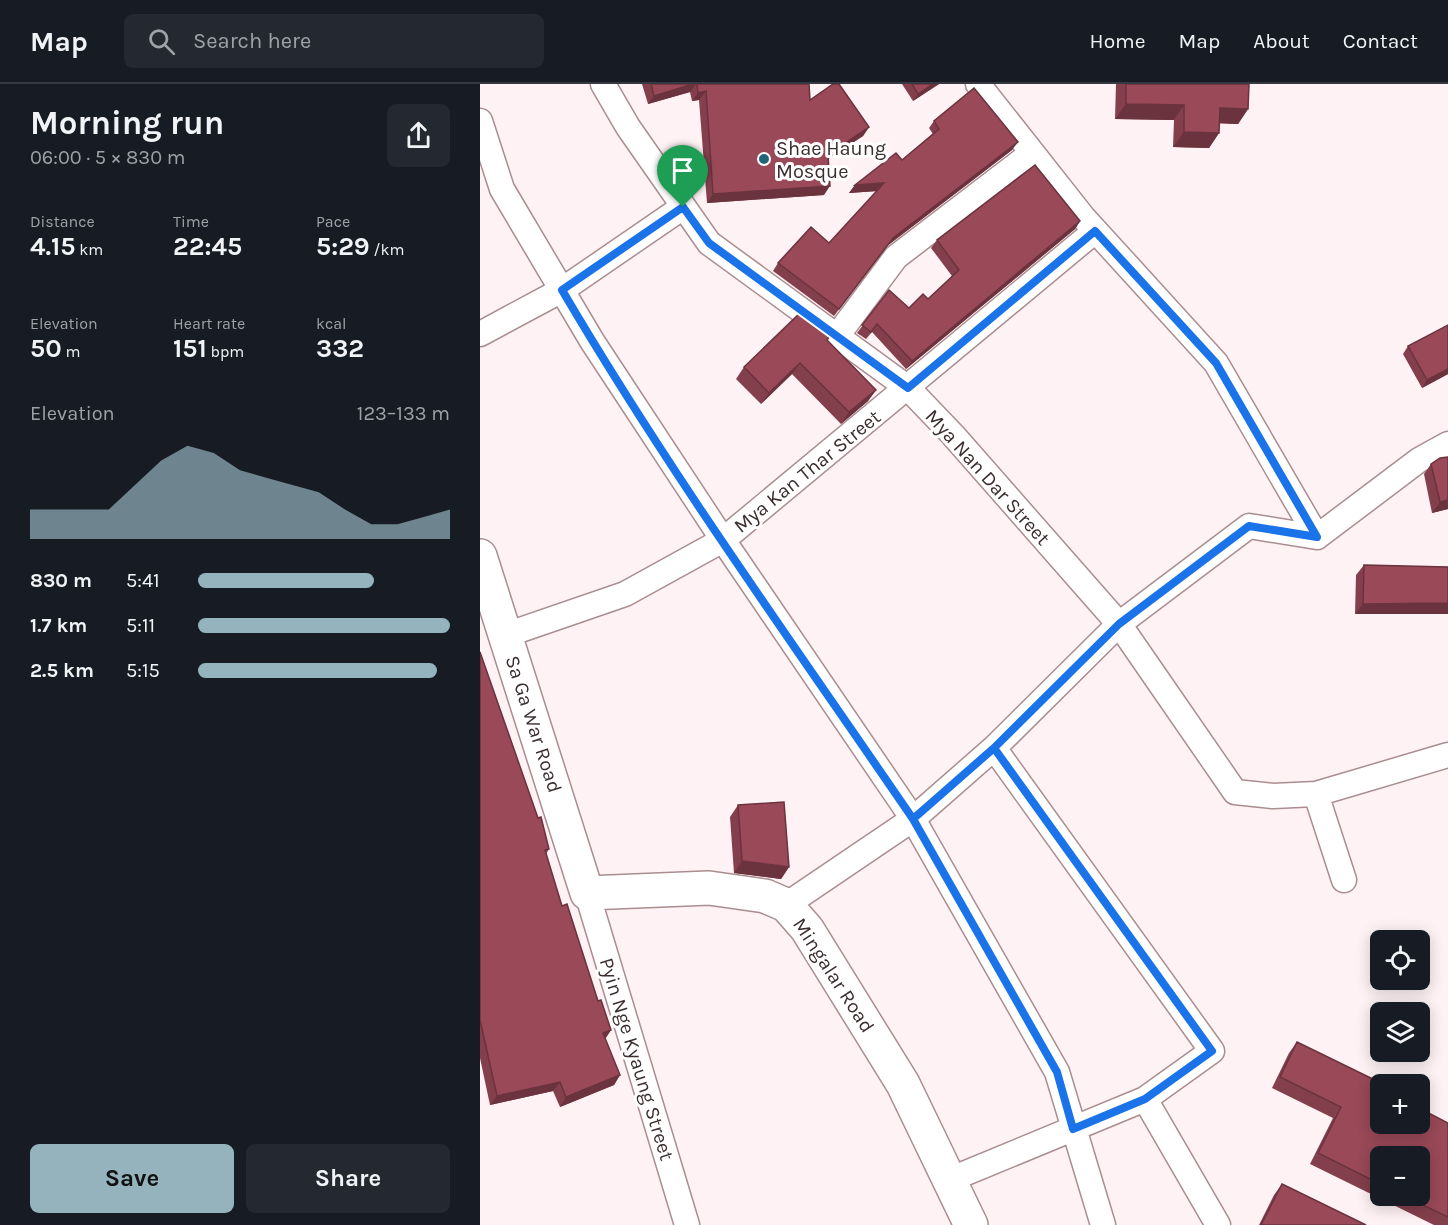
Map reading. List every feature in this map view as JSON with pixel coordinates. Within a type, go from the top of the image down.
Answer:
[{"type":"main road","name":"Sa Ga War Road","points":[[480,556],[587,892]]},
{"type":"main road","name":"Mingalar Road","points":[[587,892],[710,888],[765,896],[786,904],[807,928],[903,1084],[971,1225]]},
{"type":"street","name":"Mya Nan Dar Street","points":[[603,84],[628,128],[709,243],[908,388],[953,435],[1119,624],[1235,792],[1273,796],[1316,794]]},
{"type":"street","points":[[978,84],[1095,231],[1216,363],[1317,537]]},
{"type":"street","points":[[480,121],[502,189],[592,340],[723,540],[913,819],[1057,1072],[1103,1225]]},
{"type":"street","points":[[837,336],[896,257],[1032,153]]},
{"type":"street","points":[[480,334],[562,290],[683,207]]},
{"type":"street","name":"Mya Kan Thar Street","points":[[506,635],[625,594],[723,540],[1095,231]]},
{"type":"street","points":[[786,904],[913,819],[994,748],[1119,624],[1249,526],[1317,537],[1419,459],[1448,444]]},
{"type":"street","points":[[949,1180],[1145,1099],[1212,1051],[994,748]]},
{"type":"street","points":[[1344,880],[1316,794],[1448,755]]},
{"type":"street","name":"Pyin Nge Kyaung Street","points":[[587,892],[687,1225]]},
{"type":"street","points":[[1145,1099],[1218,1225]]},
{"type":"building","points":[[651,84],[693,84],[654,96]]},
{"type":"building","points":[[697,84],[809,84],[810,100],[833,84],[839,84],[869,127],[828,155],[830,186],[713,194],[706,91],[698,93]]},
{"type":"building","points":[[912,84],[933,84],[918,94]]},
{"type":"building","points":[[1126,84],[1249,84],[1248,109],[1220,108],[1219,133],[1184,132],[1184,105],[1126,104]]},
{"type":"building","points":[[974,88],[1018,142],[893,238],[839,309],[778,263],[811,227],[829,243],[884,183],[855,185],[896,153],[902,160],[939,129],[934,121]]},
{"type":"building","points":[[1035,165],[1080,221],[912,361],[877,324],[871,332],[862,325],[889,290],[909,308],[923,294],[928,299],[959,270],[937,240]]},
{"type":"building","points":[[802,311],[832,333],[827,340],[876,390],[849,412],[800,363],[769,393],[744,367]]},
{"type":"building","points":[[1448,325],[1448,369],[1427,380],[1408,346]]},
{"type":"building","points":[[1448,457],[1448,500],[1440,502],[1431,464],[1440,458]]},
{"type":"building","points":[[1364,565],[1448,567],[1448,603],[1363,604]]},
{"type":"building","points":[[480,652],[538,818],[541,817],[549,849],[545,850],[562,906],[567,904],[598,1001],[601,1000],[611,1030],[603,1033],[620,1075],[566,1097],[560,1082],[497,1096],[480,1020]]},
{"type":"building","points":[[784,802],[789,867],[742,861],[738,805]]},
{"type":"building","points":[[1297,1042],[1370,1078],[1370,1134],[1430,1134],[1430,1114],[1448,1123],[1448,1217],[1425,1206],[1430,1206],[1430,1146],[1370,1146],[1370,1179],[1318,1153],[1341,1107],[1280,1077]]},
{"type":"building","points":[[1282,1184],[1366,1225],[1261,1225]]},
{"type":"place","name":"Shae Haung Mosque","points":[[764,159]]},
{"type":"route","points":[[683,207],[562,290],[592,340],[723,540],[913,819],[994,748],[1212,1051],[1145,1099],[1073,1129],[1057,1072],[913,819],[954,784],[994,748],[1119,624],[1249,526],[1317,537],[1216,363],[1095,231],[908,388],[709,243],[683,207]]}]
